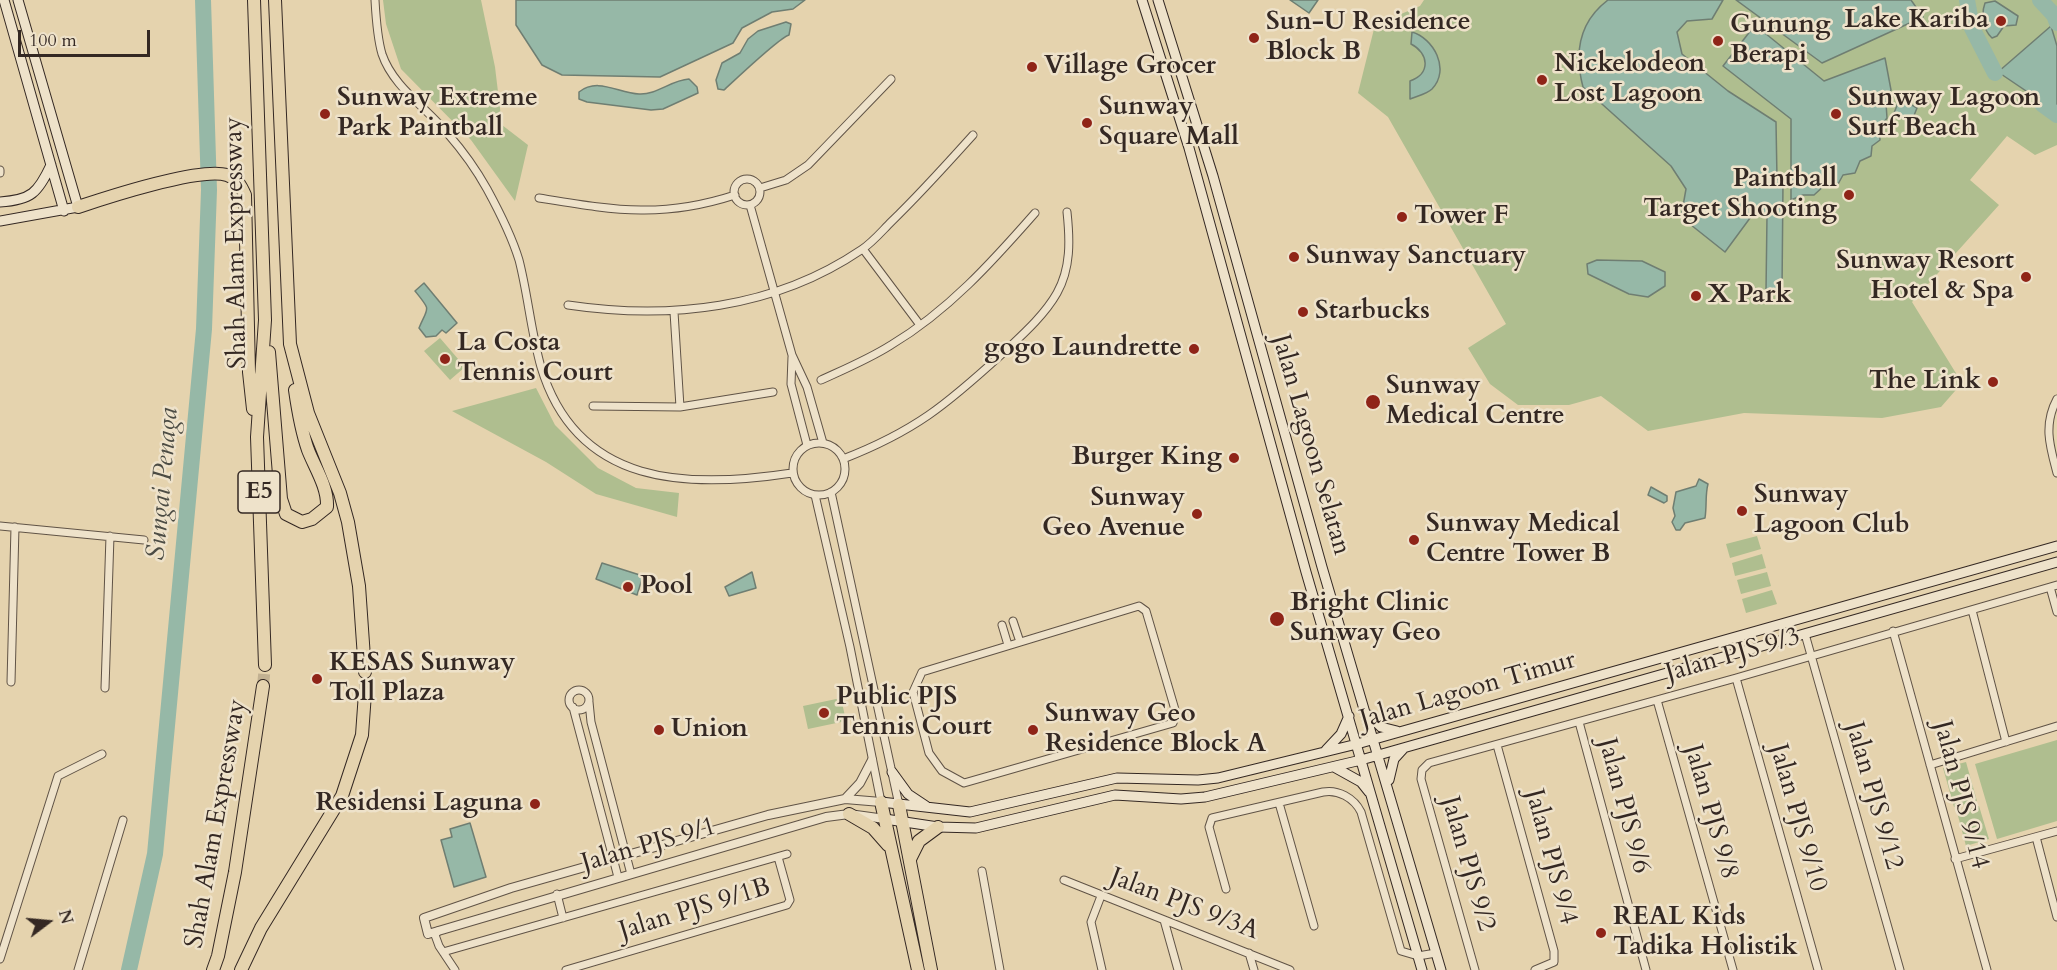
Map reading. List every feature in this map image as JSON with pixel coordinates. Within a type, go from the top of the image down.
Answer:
[{"type":"highway","name":"Shah Alam Expressway","points":[[254,0],[265,320],[257,437],[265,665]]},
{"type":"highway","name":"Shah Alam Expressway","points":[[275,0],[290,344],[308,413],[348,522],[359,586],[365,672]]},
{"type":"highway","points":[[78,207],[188,177],[218,174],[228,175],[238,182],[245,195],[249,372],[257,437]]},
{"type":"highway","points":[[265,320],[281,499],[286,514],[302,522],[322,514],[327,507],[328,497],[299,418],[290,344]]},
{"type":"highway","name":"Shah Alam Expressway","points":[[213,970],[218,956],[235,872],[263,686]]},
{"type":"highway","name":"Shah Alam Expressway","points":[[241,970],[261,928],[342,796],[362,735],[365,693]]},
{"type":"highway","points":[[881,802],[918,970]]},
{"type":"highway","points":[[899,805],[931,970]]},
{"type":"highway","points":[[849,814],[873,828],[892,851]]},
{"type":"highway","points":[[909,860],[919,841],[938,827]]},
{"type":"main road","points":[[3,0],[64,211]]},
{"type":"main road","points":[[0,221],[78,207],[18,0]]},
{"type":"main road","name":"Jalan Lagoon Selatan","points":[[1142,0],[1189,148],[1303,562],[1422,970]]},
{"type":"main road","name":"Jalan Lagoon Selatan","points":[[1158,0],[1213,176],[1316,548],[1366,710],[1441,970]]},
{"type":"main road","points":[[0,202],[22,201],[43,183],[51,165]]},
{"type":"main road","name":"Jalan Lagoon Timur","points":[[881,802],[956,812],[982,810],[1117,778],[1174,780],[1218,778],[1357,744],[2057,546]]},
{"type":"main road","name":"Jalan Lagoon Timur","points":[[885,819],[938,827],[976,828],[1115,795],[1198,798],[1361,760],[2057,562]]},
{"type":"main road","points":[[1957,574],[1961,589]]},
{"type":"main road","points":[[1366,710],[1381,727],[1401,731]]},
{"type":"main road","points":[[1324,752],[1341,734],[1349,716]]},
{"type":"main road","points":[[1388,785],[1394,759],[1406,746]]},
{"type":"main road","points":[[1334,767],[1362,782],[1372,796]]},
{"type":"main road","points":[[892,772],[908,794],[931,809]]},
{"type":"street","points":[[375,0],[382,54],[393,77],[448,133],[487,188],[518,258],[541,366],[556,402],[581,438],[605,455],[635,471],[672,479],[764,477],[792,473]]},
{"type":"street","points":[[760,188],[786,180],[808,165],[891,79]]},
{"type":"street","points":[[568,305],[602,310],[674,312],[732,304],[774,292],[821,273],[863,249],[921,194],[973,135]]},
{"type":"street","points":[[743,180],[752,181],[760,188],[757,200],[750,205],[741,203],[735,195],[736,186],[743,180]]},
{"type":"street","points":[[539,198],[607,209],[659,211],[699,207],[735,195]]},
{"type":"street","points":[[750,205],[792,355],[807,387],[823,443]]},
{"type":"street","points":[[843,459],[887,442],[919,424],[947,404],[1021,336],[1057,294],[1062,281],[1070,244],[1067,212]]},
{"type":"street","points":[[821,380],[892,345],[946,305],[986,268],[1035,213]]},
{"type":"street","points":[[863,249],[920,325]]},
{"type":"street","points":[[674,312],[680,407]]},
{"type":"street","points":[[792,355],[791,384],[807,445]]},
{"type":"street","points":[[593,406],[680,407],[773,392]]},
{"type":"street","points":[[2057,399],[2049,416],[2048,430],[2057,473]]},
{"type":"street","points":[[823,443],[835,448],[845,466],[842,481],[831,492],[815,495],[802,490],[792,473],[795,457],[807,445],[823,443]]},
{"type":"street","points":[[831,492],[899,805]]},
{"type":"street","points":[[815,495],[850,647],[881,802]]},
{"type":"street","points":[[0,526],[144,540]]},
{"type":"street","points":[[11,682],[15,527]]},
{"type":"street","points":[[105,688],[110,536]]},
{"type":"street","points":[[2054,586],[2057,612]]},
{"type":"street","name":"Jalan PJS 9/3","points":[[1422,770],[1429,763],[1736,678],[2054,586]]},
{"type":"street","points":[[1138,606],[1146,610],[1176,713],[1173,723],[964,783],[942,771],[929,753],[913,693],[922,672],[1020,642],[1138,606]]},
{"type":"street","points":[[1972,610],[2006,742]]},
{"type":"street","points":[[1013,621],[1020,642]]},
{"type":"street","points":[[1002,625],[1008,645]]},
{"type":"street","name":"Jalan PJS 9/14","points":[[1893,631],[1987,970]]},
{"type":"street","name":"Jalan PJS 9/12","points":[[1805,634],[1900,970]]},
{"type":"street","name":"Jalan PJS 9/10","points":[[1736,678],[1818,970]]},
{"type":"street","points":[[618,877],[570,696],[578,690],[586,692],[589,702],[591,722],[631,873]]},
{"type":"street","name":"Jalan PJS 9/8","points":[[1657,700],[1733,970]]},
{"type":"street","points":[[573,707],[583,709],[589,702]]},
{"type":"street","name":"Jalan PJS 9/6","points":[[1579,722],[1646,970]]},
{"type":"street","points":[[1930,765],[2057,726]]},
{"type":"street","name":"Jalan PJS 9/4","points":[[1497,745],[1554,951],[1554,962],[1535,970]]},
{"type":"street","points":[[0,958],[58,776],[102,754]]},
{"type":"street","points":[[845,799],[860,783],[873,760]]},
{"type":"street","name":"Jalan PJS 9/2","points":[[1422,770],[1421,779],[1475,970]]},
{"type":"street","points":[[1226,890],[1209,827],[1210,822],[1217,816],[1331,790],[1357,805],[1397,944],[1407,955],[1418,956],[1436,952]]},
{"type":"street","name":"Jalan PJS 9/1","points":[[881,802],[845,799],[768,815],[511,888],[424,918],[428,934],[556,894],[817,819],[849,814],[885,819]]},
{"type":"street","points":[[1280,802],[1314,926]]},
{"type":"street","points":[[78,970],[123,820]]},
{"type":"street","points":[[1955,859],[2057,831]]},
{"type":"street","points":[[2036,837],[2057,917]]},
{"type":"street","points":[[443,952],[787,854]]},
{"type":"street","name":"Jalan PJS 9/1B","points":[[566,970],[787,905],[790,900],[778,857]]},
{"type":"street","points":[[982,870],[1000,970]]},
{"type":"street","name":"Jalan PJS 9/3A","points":[[1064,880],[1290,970]]},
{"type":"street","points":[[556,894],[563,918]]},
{"type":"street","points":[[1101,896],[1091,922],[1102,970]]},
{"type":"street","points":[[1164,920],[1178,970]]},
{"type":"street","points":[[438,931],[436,941],[455,970]]},
{"type":"street","points":[[1249,953],[1254,970]]},
{"type":"shaded area","points":[[383,0],[481,0],[495,67],[502,125],[528,145],[515,201],[471,140],[401,69],[386,24]]},
{"type":"shaded area","points":[[516,0],[805,0],[793,9],[772,12],[742,28],[733,43],[660,77],[562,75],[542,65],[516,25]]},
{"type":"shaded area","points":[[1290,0],[1318,0],[1309,13]]},
{"type":"shaded area","points":[[1424,0],[2057,0],[2057,145],[2035,155],[2007,136],[1970,180],[1999,205],[1912,302],[1962,383],[1941,407],[1882,418],[1744,413],[1648,431],[1601,396],[1569,405],[1518,405],[1490,384],[1468,348],[1506,324],[1388,117],[1358,93],[1375,25],[1420,6]]},
{"type":"shaded area","points":[[1608,0],[1723,0],[1712,19],[1687,21],[1677,32],[1682,54],[1728,91],[1776,122],[1777,179],[1783,182],[1782,290],[1766,291],[1767,216],[1753,214],[1725,252],[1681,217],[1686,189],[1671,166],[1583,87],[1579,62],[1581,39],[1591,18]]},
{"type":"shaded area","points":[[1736,0],[1911,0],[1923,17],[1822,63]]},
{"type":"shaded area","name":"Lake Kariba","points":[[1995,1],[2018,16],[2016,25],[2004,26],[1997,36],[1992,38],[1985,26],[1983,12],[1985,3]]},
{"type":"shaded area","points":[[786,22],[791,24],[789,35],[767,51],[724,90],[718,89],[716,80],[722,63],[740,53],[748,39],[758,31]]},
{"type":"shaded area","name":"Sunway Lagoon Surf Beach","points":[[1755,25],[1824,81],[1885,58],[1891,90],[1886,103],[1887,118],[1879,129],[1880,140],[1872,146],[1871,156],[1860,161],[1855,173],[1843,175],[1837,186],[1826,184],[1814,195],[1803,195],[1791,200],[1791,119],[1723,66]]},
{"type":"shaded area","points":[[2051,26],[2057,46],[2057,112],[1998,72]]},
{"type":"shaded area","points":[[1412,32],[1420,35],[1433,47],[1440,64],[1440,72],[1432,89],[1410,99],[1410,81],[1422,74],[1425,63],[1421,53],[1411,44]]},
{"type":"shaded area","points":[[689,79],[697,87],[698,93],[663,109],[651,110],[579,99],[579,92],[593,86],[646,94]]},
{"type":"shaded area","points":[[1900,98],[1917,108],[1911,123],[1894,113]]},
{"type":"shaded area","points":[[1597,260],[1642,261],[1665,272],[1665,286],[1648,297],[1629,294],[1588,274],[1587,264]]},
{"type":"shaded area","points":[[424,283],[457,323],[446,333],[442,330],[436,336],[426,337],[419,328],[427,309],[415,291]]},
{"type":"shaded area","name":"La Costa Tennis Court","points":[[440,338],[465,367],[450,380],[424,351]]},
{"type":"shaded area","points":[[536,388],[555,425],[598,468],[636,488],[679,493],[677,517],[596,494],[546,462],[452,411]]},
{"type":"shaded area","points":[[1699,479],[1708,484],[1705,518],[1685,523],[1680,530],[1676,530],[1672,522],[1675,516],[1673,508],[1676,492],[1696,486]]},
{"type":"shaded area","points":[[1651,487],[1667,496],[1667,501],[1664,503],[1648,495]]},
{"type":"shaded area","points":[[1757,536],[1761,549],[1730,558],[1726,544]]},
{"type":"shaded area","points":[[1762,554],[1766,568],[1735,576],[1732,563]]},
{"type":"shaded area","name":"Pool","points":[[602,563],[643,576],[637,595],[596,579]]},
{"type":"shaded area","name":"Pool","points":[[752,572],[756,588],[729,596],[725,587]]},
{"type":"shaded area","points":[[1767,572],[1771,586],[1741,594],[1737,580]]},
{"type":"shaded area","points":[[1772,590],[1777,604],[1746,613],[1742,599]]},
{"type":"shaded area","name":"Public PJS Tennis Court","points":[[841,698],[846,721],[808,729],[803,706]]},
{"type":"shaded area","points":[[2057,740],[2057,821],[1997,839],[1975,764]]},
{"type":"shaded area","points":[[1966,762],[1977,801],[1954,807],[1943,768]]},
{"type":"shaded area","points":[[1979,806],[1989,839],[1966,846],[1957,812]]},
{"type":"shaded area","points":[[470,823],[486,877],[454,887],[441,840],[452,837],[450,829]]},
{"type":"waterway","name":"Sungai Penaga","points":[[129,970],[155,854],[204,329],[209,190],[203,0]]},
{"type":"waterway","points":[[1967,0],[1972,28],[1995,73]]},
{"type":"waterway","points":[[2040,0],[2054,15],[2057,23]]},
{"type":"waterway","points":[[2042,104],[2057,115]]},
{"type":"tunnel","points":[[263,686],[265,665]]},
{"type":"tunnel","points":[[365,672],[365,693]]},
{"type":"place","name":"Lake Kariba","points":[[2001,21]]},
{"type":"place","name":"Sun-U Residence Block B","points":[[1254,38]]},
{"type":"place","name":"Gunung Berapi","points":[[1718,41]]},
{"type":"place","name":"Village Grocer","points":[[1032,67]]},
{"type":"place","name":"Nickelodeon Lost Lagoon","points":[[1542,80]]},
{"type":"place","name":"Sunway Extreme Park Paintball","points":[[325,114]]},
{"type":"place","name":"Sunway Lagoon Surf Beach","points":[[1836,114]]},
{"type":"place","name":"Sunway Square Mall","points":[[1087,123]]},
{"type":"place","name":"Paintball Target Shooting","points":[[1849,195]]},
{"type":"place","name":"Tower F","points":[[1402,217]]},
{"type":"place","name":"Sunway Sanctuary","points":[[1294,257]]},
{"type":"place","name":"Sunway Resort Hotel & Spa","points":[[2026,277]]},
{"type":"place","name":"X Park","points":[[1696,296]]},
{"type":"place","name":"Starbucks","points":[[1303,312]]},
{"type":"place","name":"gogo Laundrette","points":[[1194,349]]},
{"type":"place","name":"La Costa Tennis Court","points":[[445,359]]},
{"type":"place","name":"The Link","points":[[1993,382]]},
{"type":"place","name":"Sunway Medical Centre","points":[[1373,402]]},
{"type":"place","name":"Burger King","points":[[1234,458]]},
{"type":"place","name":"Sunway Lagoon Club","points":[[1742,511]]},
{"type":"place","name":"Sunway Geo Avenue","points":[[1197,514]]},
{"type":"place","name":"Sunway Medical Centre Tower B","points":[[1414,540]]},
{"type":"place","name":"Pool","points":[[628,587]]},
{"type":"place","name":"Bright Clinic Sunway Geo","points":[[1277,619]]},
{"type":"place","name":"KESAS Sunway Toll Plaza","points":[[317,679]]},
{"type":"place","name":"Public PJS Tennis Court","points":[[824,713]]},
{"type":"place","name":"Union","points":[[659,730]]},
{"type":"place","name":"Sunway Geo Residence Block A","points":[[1033,730]]},
{"type":"place","name":"Residensi Laguna","points":[[535,804]]},
{"type":"place","name":"REAL Kids Tadika Holistik","points":[[1601,933]]}]
